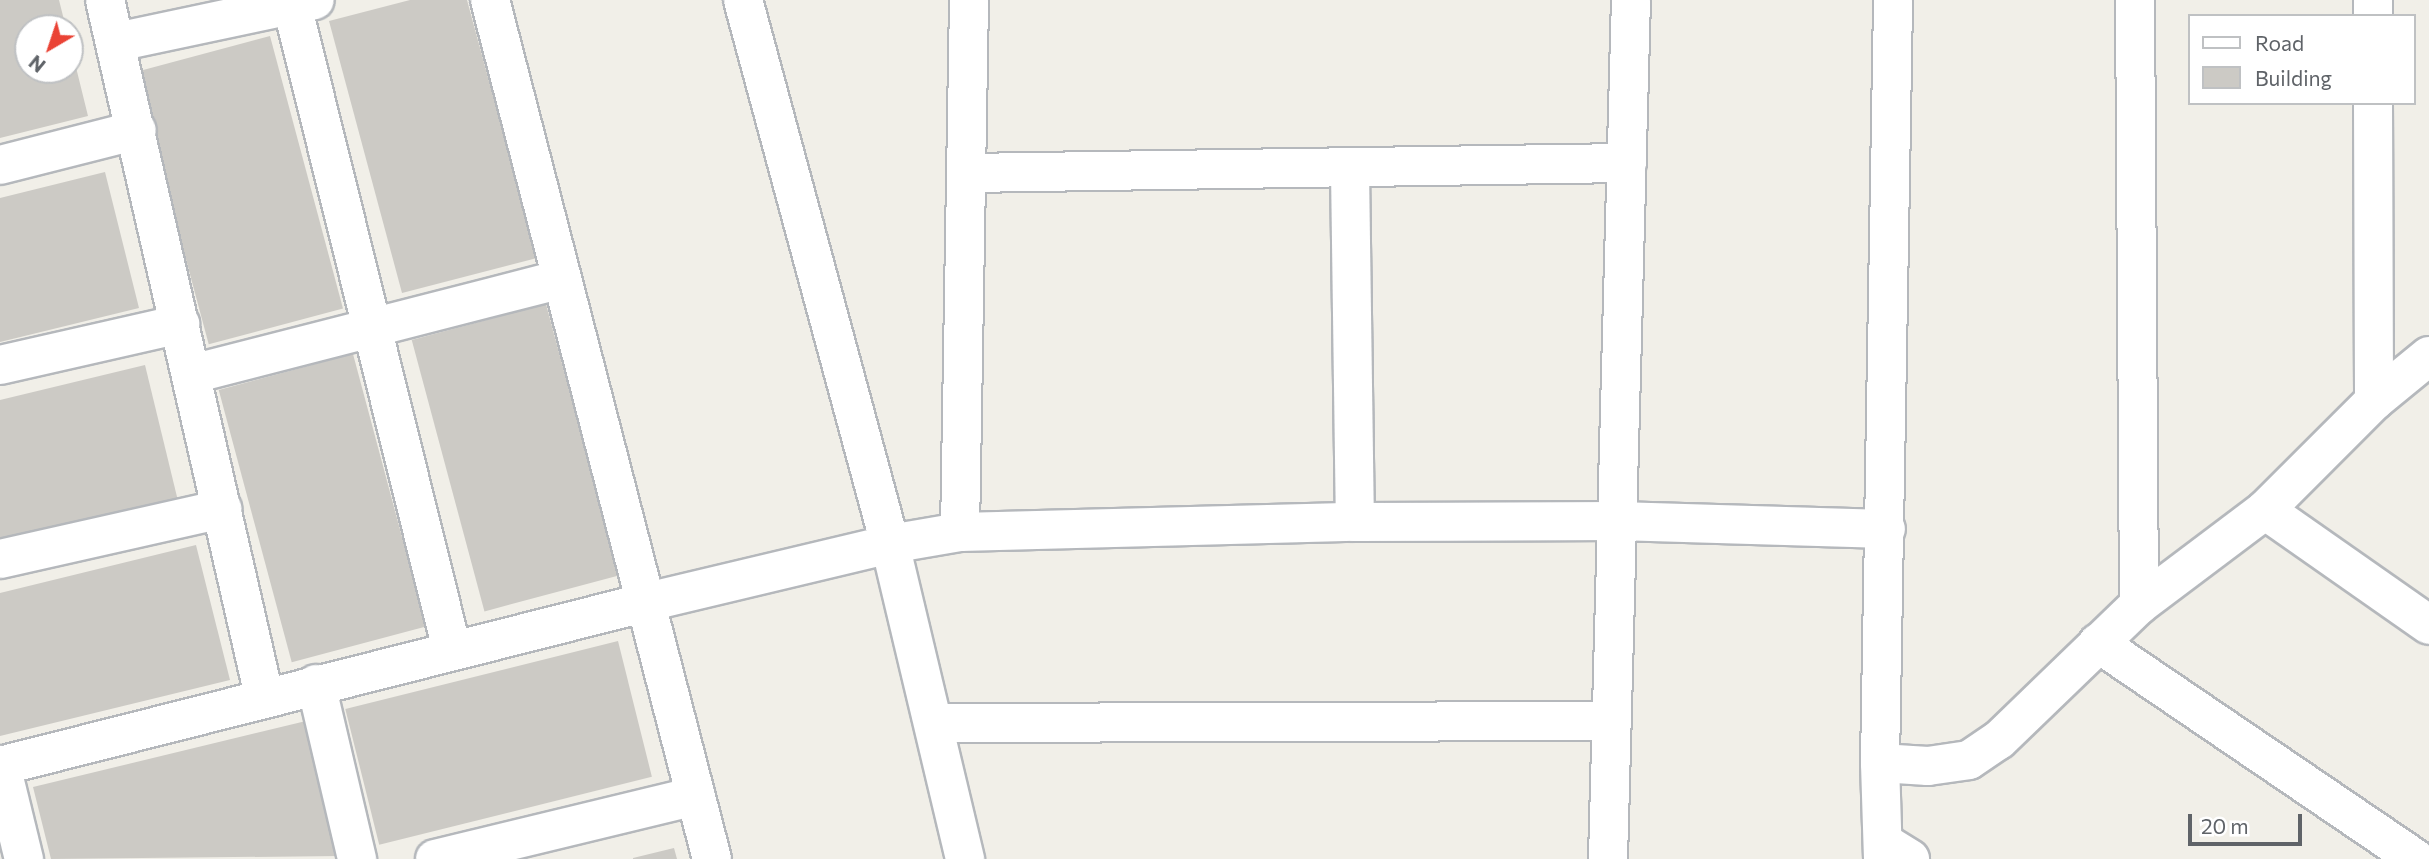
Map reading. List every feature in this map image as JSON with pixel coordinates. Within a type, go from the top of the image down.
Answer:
[{"type":"street","points":[[105,0],[117,42],[264,696]]},
{"type":"street","points":[[490,0],[643,603],[712,859]]},
{"type":"street","points":[[743,0],[890,544],[935,723],[965,859]]},
{"type":"street","points":[[960,532],[969,0]]},
{"type":"street","points":[[1608,859],[1631,0]]},
{"type":"street","points":[[1892,854],[1880,763],[1893,0]]},
{"type":"street","points":[[2136,0],[2139,605]]},
{"type":"street","points":[[117,42],[303,3],[373,329],[452,650]]},
{"type":"street","points":[[2374,105],[2374,401]]},
{"type":"street","points":[[0,165],[137,130]]},
{"type":"street","points":[[967,173],[1350,170],[1627,163]]},
{"type":"street","points":[[1350,170],[1355,522]]},
{"type":"street","points":[[192,374],[561,279]]},
{"type":"street","points":[[0,365],[180,324]]},
{"type":"street","points":[[1880,763],[1928,766],[1969,760],[1999,740],[2139,605],[2265,510],[2374,401],[2429,356]]},
{"type":"street","points":[[0,559],[222,509]]},
{"type":"street","points":[[2265,510],[2429,625]]},
{"type":"street","points":[[24,859],[1,765],[264,696],[890,544],[960,532],[1355,522],[1617,521],[1886,529]]},
{"type":"street","points":[[2098,643],[2416,859]]},
{"type":"street","points":[[316,684],[357,859]]},
{"type":"street","points":[[935,723],[1612,722]]},
{"type":"street","points":[[435,859],[695,796]]},
{"type":"building","points":[[0,0],[59,0],[62,14],[14,14],[14,84],[80,84],[88,116],[0,138]]},
{"type":"building","points":[[410,0],[467,0],[537,258],[402,293],[329,21]]},
{"type":"building","points":[[270,36],[343,308],[209,344],[136,72]]},
{"type":"building","points":[[105,172],[139,308],[0,342],[0,198]]},
{"type":"building","points":[[546,304],[619,575],[484,611],[412,340]]},
{"type":"building","points":[[353,354],[426,626],[292,662],[219,390]]},
{"type":"building","points":[[145,365],[178,501],[0,544],[0,400]]},
{"type":"building","points":[[196,545],[230,680],[0,736],[0,593]]},
{"type":"building","points":[[618,641],[652,777],[379,845],[345,709]]},
{"type":"building","points":[[306,721],[340,856],[51,859],[33,787]]},
{"type":"building","points":[[674,848],[677,859],[633,859],[633,858]]}]
